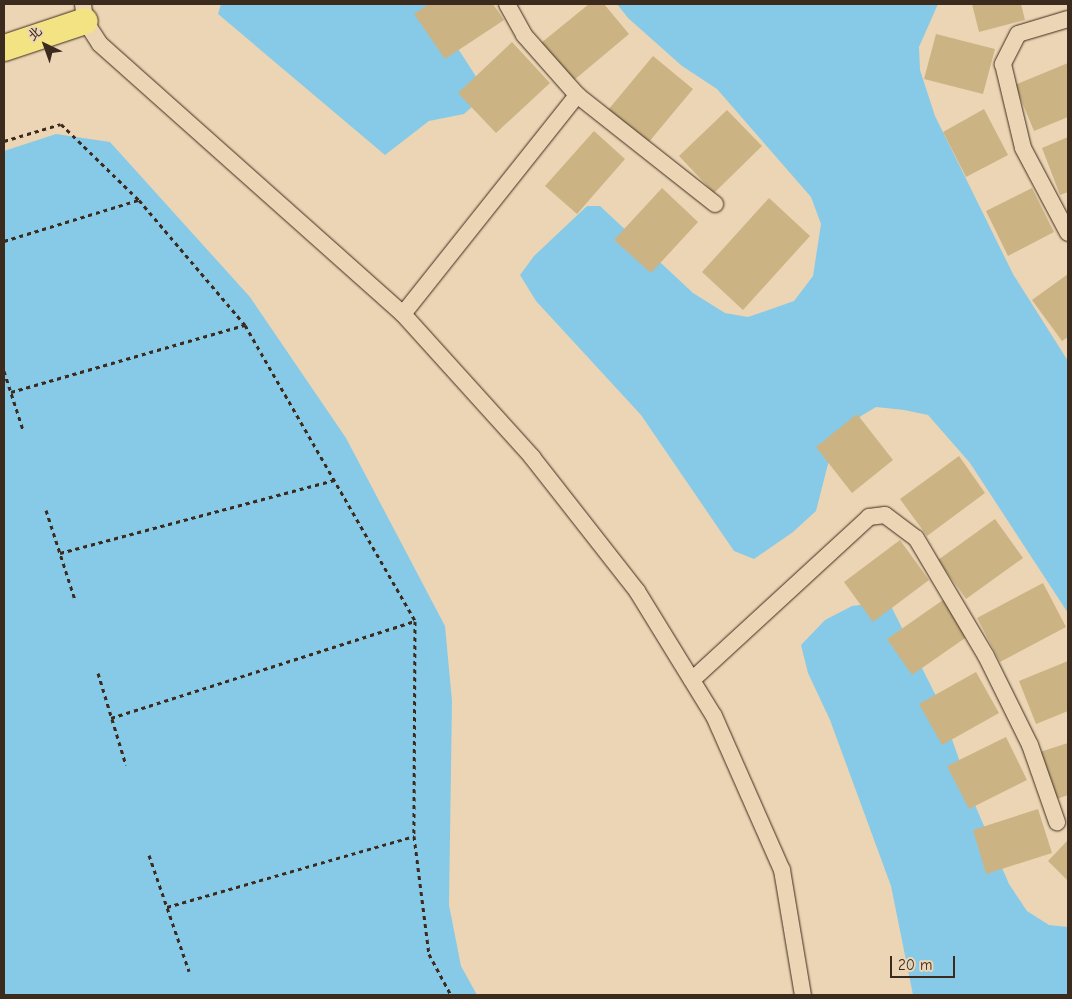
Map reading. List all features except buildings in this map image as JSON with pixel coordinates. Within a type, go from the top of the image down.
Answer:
[{"type":"main road","points":[[4,48],[84,12]]},
{"type":"street","points":[[507,4],[524,35],[577,95],[715,204]]},
{"type":"street","points":[[84,12],[100,44],[403,314],[544,473],[637,590],[714,716],[782,870],[803,995]]},
{"type":"street","points":[[1068,19],[1018,34],[1003,64],[1023,148],[1068,233]]},
{"type":"street","points":[[403,314],[577,95]]},
{"type":"street","points":[[692,680],[869,517],[885,515],[916,538],[986,656],[1030,745],[1057,822]]},
{"type":"path","points":[[4,141],[61,124],[139,200],[245,325],[415,621],[414,836],[429,954],[451,995]]},
{"type":"path","points":[[4,241],[139,200]]},
{"type":"path","points":[[11,392],[245,325]]},
{"type":"path","points":[[4,372],[24,430]]},
{"type":"path","points":[[60,553],[335,480]]},
{"type":"path","points":[[46,510],[75,600]]},
{"type":"path","points":[[112,718],[415,621]]},
{"type":"path","points":[[98,673],[126,766]]},
{"type":"path","points":[[167,908],[414,836]]},
{"type":"path","points":[[149,855],[189,971]]},
{"type":"water","points":[[221,4],[429,4],[479,81],[482,98],[464,114],[429,121],[385,155],[218,14]]},
{"type":"water","points":[[617,4],[938,4],[919,47],[920,70],[935,116],[1013,274],[1068,361],[1068,613],[970,463],[928,415],[904,410],[876,407],[861,416],[841,440],[828,464],[816,511],[793,532],[754,559],[734,551],[641,415],[536,301],[520,275],[534,256],[587,206],[600,206],[693,293],[725,313],[748,317],[794,301],[813,276],[821,224],[811,197],[717,89],[682,66],[628,18]]},
{"type":"water","points":[[56,134],[110,142],[250,297],[346,438],[445,626],[452,701],[449,905],[461,966],[477,995],[4,995],[4,151]]},
{"type":"water","points":[[877,603],[892,608],[939,702],[975,805],[1009,884],[1027,911],[1049,925],[1068,927],[1068,995],[913,995],[891,886],[830,720],[808,673],[801,645],[825,620],[852,606]]}]
